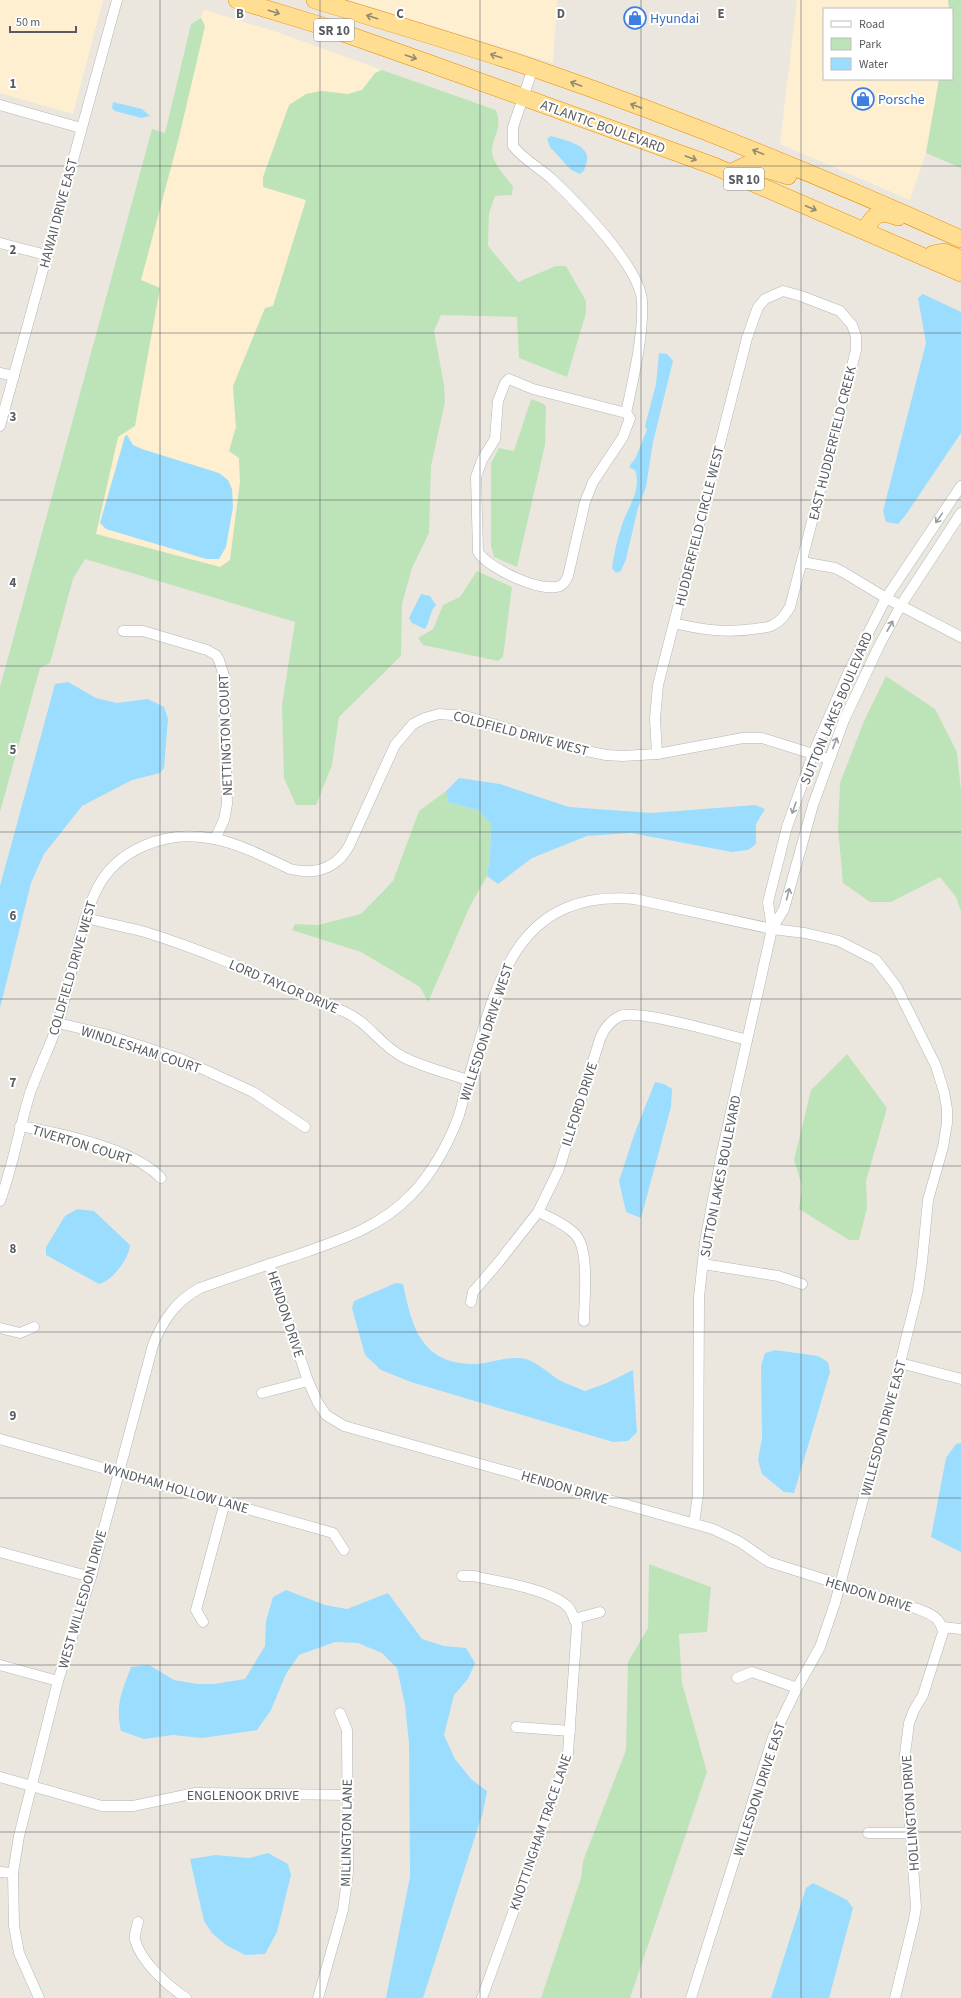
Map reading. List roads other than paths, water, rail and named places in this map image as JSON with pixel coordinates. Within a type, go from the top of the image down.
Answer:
[{"type":"highway","name":"ATLANTIC BOULEVARD","points":[[237,0],[329,28],[730,173],[961,273]]},
{"type":"highway","name":"SR 10","points":[[315,0],[533,68],[694,127],[873,200],[956,236]]},
{"type":"highway","points":[[730,173],[749,164],[780,173],[853,204],[861,206],[873,200]]},
{"type":"highway","points":[[865,231],[872,217],[878,214],[888,213],[930,232],[956,236]]},
{"type":"highway","points":[[922,255],[944,252],[961,259]]},
{"type":"street","name":"HAWAII DRIVE EAST","points":[[0,426],[117,0]]},
{"type":"street","points":[[533,68],[513,127],[514,146],[531,164],[551,178],[583,211],[623,259],[640,289],[642,316],[633,379],[626,413]]},
{"type":"street","points":[[0,105],[82,128]]},
{"type":"street","points":[[0,243],[46,255]]},
{"type":"street","name":"HUDDERFIELD CIRCLE WEST","points":[[657,754],[656,701],[658,685],[747,338],[758,307],[765,299],[783,291],[790,292],[840,311],[852,325]]},
{"type":"street","name":"EAST HUDDERFIELD CREEK","points":[[674,623],[698,630],[719,632],[772,626],[780,621],[790,607],[856,350],[856,336],[852,325]]},
{"type":"street","points":[[0,373],[14,376]]},
{"type":"street","points":[[509,379],[533,389],[626,413],[630,418],[623,437],[593,482],[585,502],[565,582],[559,586],[534,584],[512,577],[492,567],[482,559],[478,552],[476,476],[482,460],[495,439],[498,401],[504,383],[509,379]]},
{"type":"street","name":"SUTTON LAKES BOULEVARD","points":[[772,929],[768,902],[787,827],[813,754],[849,671],[886,598],[914,553],[961,486]]},
{"type":"street","name":"SUTTON LAKES BOULEVARD","points":[[694,1523],[698,1495],[699,1297],[705,1242],[722,1152],[772,929],[784,909],[802,842],[829,759],[860,686],[902,605],[961,512]]},
{"type":"street","points":[[802,562],[835,568],[886,598],[961,637]]},
{"type":"street","name":"NETTINGTON COURT","points":[[124,631],[143,631],[203,648],[216,655],[222,666],[228,795],[224,820],[215,839]]},
{"type":"street","name":"COLDFIELD DRIVE WEST","points":[[0,1201],[31,1091],[58,1023],[86,918],[100,883],[123,856],[155,841],[173,837],[190,836],[215,839],[290,869],[302,872],[322,870],[334,864],[344,856],[394,745],[413,724],[425,718],[439,714],[465,716],[590,752],[622,756],[657,754],[743,738],[762,738],[829,759]]},
{"type":"street","name":"WILLESDON DRIVE WEST","points":[[270,1264],[347,1237],[368,1228],[385,1217],[413,1193],[440,1156],[457,1123],[468,1080],[494,999],[510,958],[516,949],[541,923],[562,910],[595,899],[615,897],[635,899],[772,929]]},
{"type":"street","name":"LORD TAYLOR DRIVE","points":[[86,918],[144,932],[179,944],[355,1016],[388,1046],[403,1057],[468,1080]]},
{"type":"street","name":"WILLESDON DRIVE EAST","points":[[691,1998],[773,1738],[797,1688],[820,1647],[840,1586],[900,1363],[922,1262],[928,1200],[943,1147],[947,1123],[944,1092],[936,1066],[896,986],[876,960],[839,941],[805,933],[772,929]]},
{"type":"street","name":"ILLFORD DRIVE","points":[[471,1302],[473,1292],[538,1212],[558,1169],[602,1033],[615,1020],[621,1016],[643,1016],[747,1040]]},
{"type":"street","name":"WINDLESHAM COURT","points":[[58,1023],[104,1034],[180,1059],[253,1092],[305,1127]]},
{"type":"street","name":"TIVERTON COURT","points":[[20,1126],[47,1131],[122,1153],[151,1167],[161,1178]]},
{"type":"street","points":[[538,1212],[567,1228],[576,1235],[582,1245],[584,1256],[584,1321]]},
{"type":"street","name":"HENDON DRIVE","points":[[270,1264],[308,1381],[322,1410],[333,1420],[344,1426],[713,1529],[731,1537],[769,1562],[936,1616],[941,1623],[943,1630]]},
{"type":"street","name":"WEST WILLESDON DRIVE","points":[[39,1998],[19,1953],[14,1926],[13,1873],[19,1836],[58,1682],[91,1577],[153,1345],[167,1314],[190,1293],[200,1288],[270,1264]]},
{"type":"street","points":[[703,1264],[778,1276],[802,1284]]},
{"type":"street","points":[[0,1328],[20,1333],[34,1327]]},
{"type":"street","points":[[900,1363],[961,1379]]},
{"type":"street","points":[[262,1393],[308,1381]]},
{"type":"street","name":"WYNDHAM HOLLOW LANE","points":[[0,1439],[333,1533],[344,1550]]},
{"type":"street","points":[[203,1622],[196,1610],[225,1502]]},
{"type":"street","points":[[0,1552],[91,1577]]},
{"type":"street","name":"KNOTTINGHAM TRACE LANE","points":[[462,1576],[473,1576],[550,1595],[562,1601],[570,1608],[577,1625],[568,1753],[522,1888],[482,1998]]},
{"type":"street","points":[[574,1618],[600,1612]]},
{"type":"street","points":[[943,1630],[961,1628]]},
{"type":"street","name":"HOLLINGTON DRIVE","points":[[896,1998],[916,1907],[905,1754],[906,1736],[914,1710],[923,1695],[943,1630]]},
{"type":"street","points":[[0,1665],[58,1682]]},
{"type":"street","points":[[737,1678],[752,1672],[797,1688]]},
{"type":"street","name":"MILLINGTON LANE","points":[[318,1998],[343,1910],[348,1872],[347,1730],[340,1713]]},
{"type":"street","points":[[516,1727],[570,1731]]},
{"type":"street","name":"ENGLENOOK DRIVE","points":[[0,1777],[102,1806],[133,1806],[195,1793],[347,1795]]},
{"type":"street","points":[[868,1833],[911,1833]]},
{"type":"street","points":[[0,1872],[13,1873]]},
{"type":"street","points":[[138,1922],[135,1940],[148,1963],[158,1976],[186,1998]]},
{"type":"water","points":[[113,102],[142,109],[150,116],[141,118],[115,111],[112,108]]},
{"type":"water","points":[[551,136],[576,144],[586,152],[586,164],[584,170],[580,174],[571,170],[550,147],[547,139]]},
{"type":"water","points":[[923,294],[961,312],[961,433],[905,516],[898,524],[886,522],[883,511],[926,343],[918,298]]},
{"type":"water","points":[[659,353],[667,354],[673,361],[653,442],[646,487],[638,508],[626,559],[621,571],[616,573],[612,568],[616,546],[622,525],[636,492],[637,485],[635,470],[630,468],[630,465],[635,459],[647,430],[645,426],[656,384]]},
{"type":"water","points":[[127,435],[133,445],[219,473],[228,480],[232,489],[233,507],[226,547],[219,559],[206,559],[106,529],[100,523],[125,436]]},
{"type":"water","points":[[421,594],[430,596],[436,605],[432,610],[425,629],[412,623],[409,618]]},
{"type":"water","points":[[68,682],[96,698],[117,703],[148,699],[164,707],[168,719],[164,768],[160,773],[132,780],[82,806],[44,854],[31,883],[0,1008],[0,886],[55,684]]},
{"type":"water","points":[[459,778],[500,784],[569,807],[652,813],[755,805],[765,809],[756,824],[756,844],[748,850],[732,852],[631,833],[587,836],[532,858],[498,884],[487,876],[490,856],[491,824],[478,810],[448,802],[446,791]]},
{"type":"water","points":[[655,1082],[664,1084],[672,1089],[671,1107],[641,1218],[626,1212],[619,1181],[634,1135]]},
{"type":"water","points":[[77,1209],[94,1211],[130,1245],[127,1257],[119,1269],[109,1279],[99,1284],[46,1255],[46,1247],[65,1216]]},
{"type":"water","points":[[396,1283],[403,1284],[410,1315],[422,1340],[431,1350],[442,1358],[456,1362],[474,1364],[513,1358],[526,1359],[536,1363],[563,1382],[585,1391],[607,1383],[633,1370],[637,1432],[628,1441],[613,1442],[411,1382],[381,1370],[365,1355],[352,1308],[354,1301]]},
{"type":"water","points":[[775,1350],[818,1356],[828,1362],[830,1372],[794,1493],[784,1492],[762,1474],[758,1460],[762,1438],[761,1366],[765,1353]]},
{"type":"water","points":[[961,1443],[961,1552],[931,1537],[946,1458],[956,1444]]},
{"type":"water","points":[[286,1590],[325,1605],[347,1609],[388,1593],[422,1639],[444,1646],[466,1648],[475,1663],[468,1679],[454,1695],[444,1735],[455,1759],[471,1779],[487,1791],[483,1812],[423,1998],[386,1998],[410,1877],[409,1743],[405,1705],[397,1668],[382,1653],[358,1643],[335,1642],[299,1655],[286,1674],[271,1710],[257,1730],[202,1738],[173,1735],[144,1739],[121,1731],[119,1722],[120,1698],[131,1667],[149,1665],[174,1680],[197,1684],[214,1684],[245,1679],[265,1646],[266,1621],[273,1597]]},
{"type":"water","points":[[268,1853],[288,1864],[291,1875],[277,1932],[265,1954],[245,1955],[226,1945],[212,1933],[204,1921],[190,1859],[216,1855],[249,1858]]},
{"type":"water","points":[[813,1883],[847,1900],[853,1908],[829,1998],[771,1998],[806,1888]]},
{"type":"place","name":"Hyundai","points":[[635,18]]},
{"type":"place","name":"Porsche","points":[[863,99]]}]
